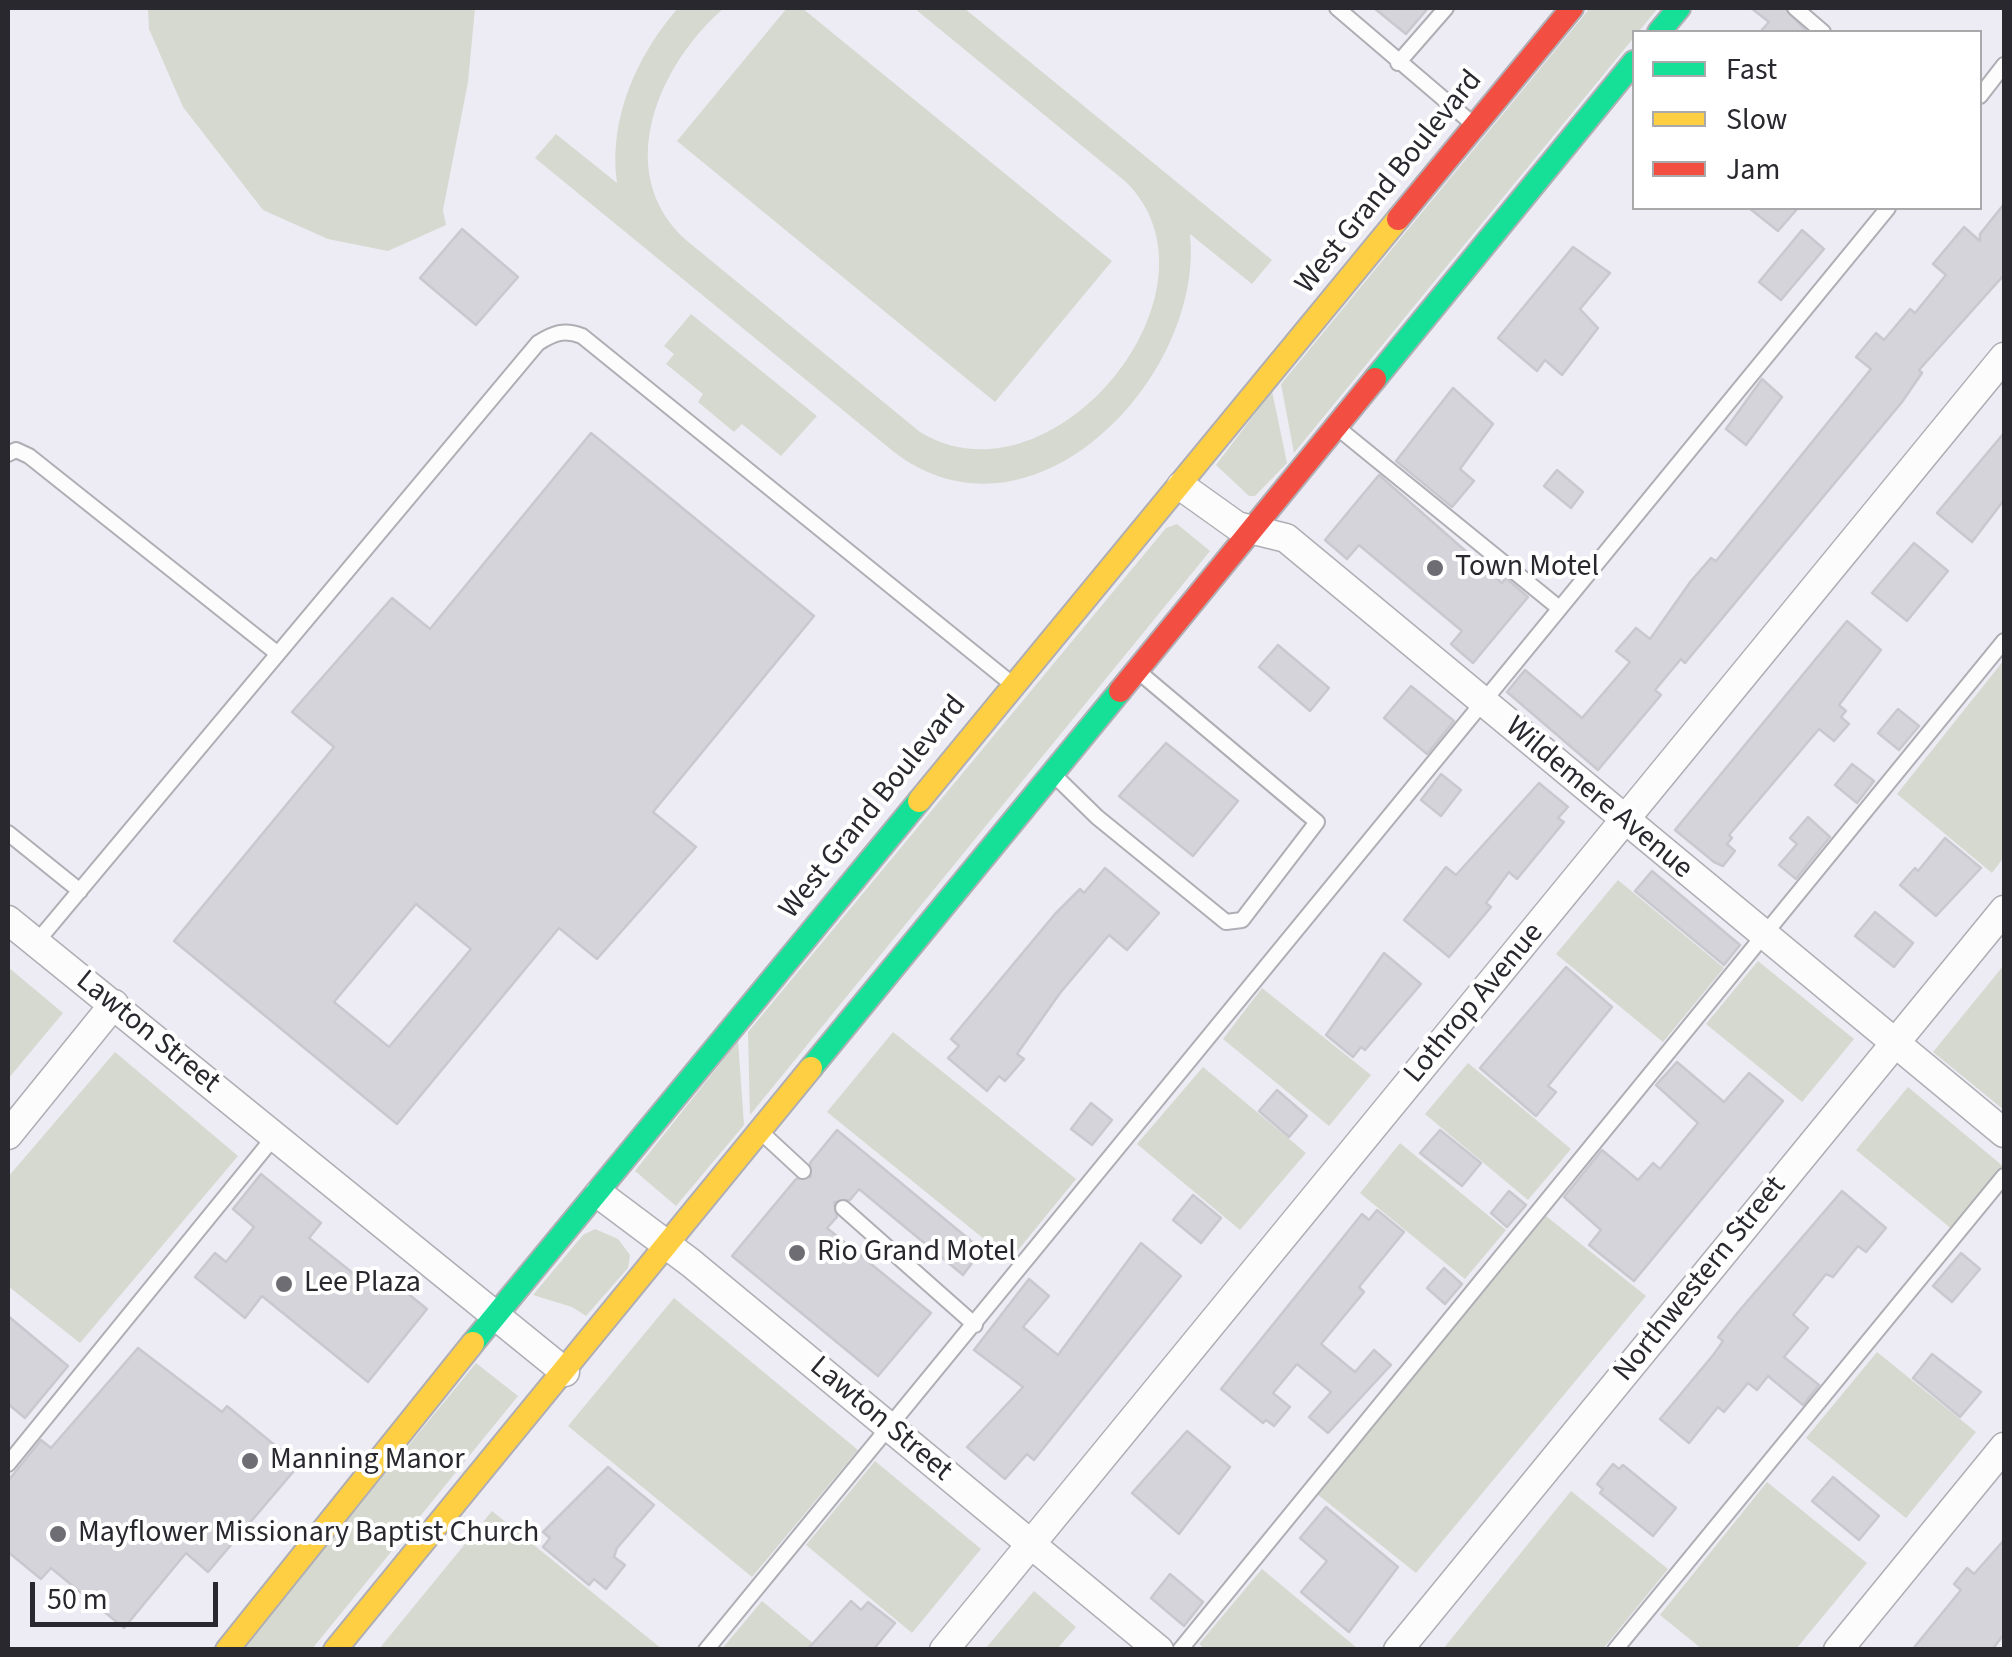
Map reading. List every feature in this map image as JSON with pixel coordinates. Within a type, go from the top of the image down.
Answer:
[{"type":"main road","name":"West Grand Boulevard","points":[[228,1650],[494,1317],[599,1194],[1012,684],[1181,486],[1572,8]]},
{"type":"main road","points":[[1661,30],[1679,8]]},
{"type":"main road","points":[[334,1650],[1632,64]]},
{"type":"street","name":"Lothrop Avenue","points":[[944,1650],[2004,358]]},
{"type":"street","name":"Wildemere Avenue","points":[[1181,486],[1237,526],[1286,538],[2004,1133]]},
{"type":"street","name":"Northwestern Street","points":[[1398,1650],[2004,910]]},
{"type":"street","name":"Lawton Street","points":[[8,920],[565,1372]]},
{"type":"street","points":[[8,1135],[114,1004]]},
{"type":"street","name":"Lawton Street","points":[[599,1194],[691,1263],[1159,1650]]},
{"type":"street","points":[[1838,1650],[2004,1447]]},
{"type":"lane","points":[[1337,8],[1475,126]]},
{"type":"lane","points":[[1398,63],[1446,8]]},
{"type":"lane","points":[[1795,8],[1821,30]]},
{"type":"lane","points":[[1982,94],[2004,66]]},
{"type":"lane","points":[[706,1650],[1886,210]]},
{"type":"lane","points":[[36,944],[538,343],[568,331],[582,336],[666,402],[1012,684]]},
{"type":"lane","points":[[1335,426],[1559,608]]},
{"type":"lane","points":[[8,454],[16,450],[30,456],[278,654]]},
{"type":"lane","points":[[1180,1650],[2004,641]]},
{"type":"lane","points":[[1051,772],[1097,817],[1226,922],[1242,920],[1317,822],[1135,669]]},
{"type":"lane","points":[[8,833],[80,891]]},
{"type":"lane","points":[[759,1130],[803,1171]]},
{"type":"lane","points":[[8,1464],[274,1137]]},
{"type":"lane","points":[[1615,1650],[2004,1176]]},
{"type":"lane","points":[[844,1208],[975,1325]]},
{"type":"shaded area","points":[[148,8],[475,8],[468,82],[443,210],[446,225],[388,251],[328,239],[263,210],[183,107],[149,29]]},
{"type":"shaded area","points":[[678,8],[724,8],[680,58],[652,120],[648,151],[651,183],[663,213],[686,240],[920,432],[971,449],[1023,442],[1072,417],[1113,378],[1144,330],[1158,278],[1154,227],[1126,182],[914,8],[964,8],[1272,260],[1252,284],[1190,234],[1187,288],[1170,343],[1140,393],[1100,436],[1053,467],[1001,483],[947,479],[894,452],[535,158],[556,134],[617,183],[617,135],[629,89],[650,46]]},
{"type":"shaded area","points":[[787,8],[802,8],[1112,261],[995,402],[677,141]]},
{"type":"shaded area","points":[[1590,8],[1658,8],[1640,30],[1632,30],[1632,40],[1294,453],[1281,384]]},
{"type":"shaded area","points":[[691,314],[817,416],[781,456],[742,424],[734,432],[698,402],[703,394],[666,364],[674,354],[664,346]]},
{"type":"shaded area","points":[[1272,391],[1287,463],[1255,496],[1249,496],[1216,465]]},
{"type":"shaded area","points":[[1177,524],[1210,551],[750,1115],[748,1032],[1166,528]]},
{"type":"shaded area","points":[[2004,660],[2004,857],[1992,873],[1897,794]]},
{"type":"shaded area","points":[[1618,880],[1724,968],[1663,1042],[1556,954]]},
{"type":"shaded area","points":[[1758,961],[1854,1039],[1802,1102],[1706,1024]]},
{"type":"shaded area","points":[[2004,965],[2004,1110],[1933,1052]]},
{"type":"shaded area","points":[[8,967],[63,1013],[8,1079]]},
{"type":"shaded area","points":[[1262,988],[1371,1075],[1329,1126],[1223,1039]]},
{"type":"shaded area","points":[[893,1032],[1076,1179],[1010,1260],[827,1112]]},
{"type":"shaded area","points":[[738,1041],[744,1125],[676,1206],[635,1171]]},
{"type":"shaded area","points":[[115,1052],[238,1156],[80,1343],[8,1286],[8,1177]]},
{"type":"shaded area","points":[[1468,1063],[1571,1149],[1528,1200],[1425,1114]]},
{"type":"shaded area","points":[[1203,1067],[1306,1153],[1240,1230],[1137,1144]]},
{"type":"shaded area","points":[[1908,1087],[2004,1167],[1953,1230],[1856,1150]]},
{"type":"shaded area","points":[[1400,1143],[1506,1230],[1465,1279],[1360,1193]]},
{"type":"shaded area","points":[[1546,1216],[1646,1296],[1416,1573],[1317,1494]]},
{"type":"shaded area","points":[[595,1229],[618,1239],[630,1255],[628,1268],[586,1316],[572,1307],[533,1295],[583,1235]]},
{"type":"shaded area","points":[[674,1298],[858,1450],[752,1577],[568,1426]]},
{"type":"shaded area","points":[[1877,1352],[1976,1432],[1906,1518],[1806,1438]]},
{"type":"shaded area","points":[[476,1363],[518,1396],[312,1649],[241,1650]]},
{"type":"shaded area","points":[[875,1461],[981,1549],[912,1633],[806,1545]]},
{"type":"shaded area","points":[[1767,1482],[1867,1563],[1796,1649],[1702,1649],[1660,1615]]},
{"type":"shaded area","points":[[1571,1491],[1668,1569],[1603,1649],[1443,1649]]},
{"type":"shaded area","points":[[492,1511],[662,1649],[379,1649]]},
{"type":"shaded area","points":[[1262,1569],[1357,1648],[1206,1650],[1199,1644]]},
{"type":"shaded area","points":[[1034,1591],[1076,1627],[1057,1649],[985,1649]]},
{"type":"shaded area","points":[[762,1601],[820,1649],[721,1650]]},
{"type":"building","points":[[1374,8],[1428,8],[1406,34]]},
{"type":"building","points":[[1751,8],[1785,8],[1805,30],[1762,30],[1769,22]]},
{"type":"building","points":[[2004,204],[2004,275],[1919,370],[1922,373],[1902,402],[1685,663],[1681,659],[1655,690],[1661,695],[1598,770],[1507,692],[1525,670],[1582,718],[1630,662],[1616,651],[1636,628],[1650,639],[1691,581],[1711,558],[1716,561],[1871,369],[1856,357],[1876,333],[1884,340],[1910,309],[1915,313],[1946,275],[1933,264],[1964,227],[1980,241],[1980,234]]},
{"type":"building","points":[[1752,210],[1796,210],[1778,231]]},
{"type":"building","points":[[462,229],[518,277],[476,325],[420,278]]},
{"type":"building","points":[[1802,230],[1824,249],[1781,300],[1759,282]]},
{"type":"building","points":[[1573,247],[1610,273],[1580,309],[1598,328],[1562,375],[1545,360],[1537,371],[1498,338]]},
{"type":"building","points":[[1762,379],[1782,397],[1746,445],[1726,429]]},
{"type":"building","points":[[1453,388],[1493,424],[1460,469],[1474,481],[1452,507],[1396,461]]},
{"type":"building","points":[[591,433],[814,616],[653,812],[696,847],[597,959],[559,928],[397,1124],[174,941],[334,747],[292,712],[392,598],[430,629]],"holes":[[[416,904],[471,949],[389,1047],[334,1002]]]},
{"type":"building","points":[[2004,433],[2004,500],[1972,542],[1937,513]]},
{"type":"building","points":[[1557,470],[1583,492],[1571,508],[1544,486]]},
{"type":"building","name":"Town Motel","points":[[1379,475],[1502,583],[1506,578],[1528,597],[1473,663],[1451,644],[1462,631],[1359,545],[1347,559],[1325,540]]},
{"type":"building","points":[[1914,543],[1948,571],[1907,621],[1872,593]]},
{"type":"building","points":[[1847,621],[1881,650],[1839,705],[1846,711],[1841,717],[1849,724],[1834,741],[1819,729],[1729,835],[1732,838],[1727,844],[1735,851],[1723,866],[1714,862],[1675,830]]},
{"type":"building","points":[[1278,645],[1329,688],[1310,711],[1259,667]]},
{"type":"building","points":[[1411,686],[1454,721],[1427,754],[1384,718]]},
{"type":"building","points":[[1898,709],[1919,726],[1899,750],[1878,733]]},
{"type":"building","points":[[1166,743],[1238,801],[1193,856],[1119,796]]},
{"type":"building","points":[[1852,764],[1874,781],[1857,803],[1835,785]]},
{"type":"building","points":[[1441,774],[1461,790],[1441,816],[1421,800]]},
{"type":"building","points":[[1539,783],[1568,807],[1558,818],[1564,822],[1517,879],[1509,872],[1486,903],[1491,907],[1449,957],[1404,920],[1446,867],[1456,875]]},
{"type":"building","points":[[1808,817],[1830,837],[1796,879],[1779,865],[1797,844],[1790,838]]},
{"type":"building","points":[[1945,838],[1981,868],[1936,916],[1900,885],[1915,868],[1918,871]]},
{"type":"building","points":[[1105,868],[1159,913],[1127,950],[1109,935],[1060,993],[1017,1054],[1024,1059],[1005,1081],[999,1076],[987,1091],[948,1058],[959,1046],[951,1039],[1055,914],[1080,889],[1084,893]]},
{"type":"building","points":[[1652,871],[1740,945],[1724,965],[1635,891]]},
{"type":"building","points":[[1875,912],[1913,943],[1894,967],[1855,936]]},
{"type":"building","points":[[1384,953],[1421,984],[1365,1050],[1361,1047],[1353,1057],[1326,1035]]},
{"type":"building","points":[[1566,967],[1612,1007],[1548,1086],[1556,1092],[1536,1116],[1480,1068]]},
{"type":"building","points":[[1677,1062],[1724,1102],[1749,1073],[1783,1101],[1634,1281],[1589,1245],[1601,1230],[1564,1197],[1602,1150],[1638,1180],[1653,1163],[1660,1169],[1698,1123],[1656,1085]]},
{"type":"building","points":[[1277,1090],[1307,1116],[1289,1137],[1259,1111]]},
{"type":"building","points":[[1091,1103],[1112,1120],[1092,1145],[1071,1129]]},
{"type":"building","name":"Rio Grand Motel","points":[[837,1130],[982,1250],[963,1275],[859,1189],[850,1200],[834,1202],[837,1217],[827,1228],[931,1313],[878,1376],[732,1256],[796,1179],[811,1177],[810,1163]]},
{"type":"building","points":[[1440,1130],[1481,1163],[1462,1186],[1420,1153]]},
{"type":"building","name":"Lee Plaza","points":[[261,1174],[321,1223],[309,1238],[374,1290],[386,1276],[427,1309],[368,1382],[262,1296],[245,1318],[195,1277],[215,1253],[226,1262],[254,1227],[233,1209]]},
{"type":"building","points":[[1509,1191],[1526,1205],[1507,1227],[1491,1213]]},
{"type":"building","points":[[1842,1191],[1886,1228],[1866,1252],[1858,1246],[1833,1277],[1826,1274],[1793,1315],[1808,1328],[1784,1357],[1819,1385],[1803,1405],[1768,1376],[1757,1390],[1748,1383],[1724,1412],[1718,1407],[1689,1443],[1660,1419],[1714,1354],[1723,1341],[1718,1337]]},
{"type":"building","points":[[1193,1195],[1221,1218],[1201,1243],[1173,1220]]},
{"type":"building","points":[[1377,1210],[1404,1232],[1359,1287],[1364,1292],[1321,1344],[1355,1372],[1374,1350],[1391,1365],[1328,1433],[1309,1417],[1331,1392],[1297,1364],[1273,1393],[1290,1407],[1274,1426],[1266,1420],[1263,1423],[1221,1389],[1362,1214],[1369,1220]]},
{"type":"building","points":[[1141,1243],[1181,1276],[1034,1460],[1027,1454],[1005,1479],[967,1447],[1023,1387],[974,1350],[1029,1279],[1049,1296],[1023,1327],[1058,1355]]},
{"type":"building","points":[[1961,1253],[1980,1269],[1952,1302],[1933,1286]]},
{"type":"building","points":[[1444,1268],[1462,1284],[1445,1304],[1427,1288]]},
{"type":"building","points":[[8,1316],[68,1366],[25,1418],[8,1404]]},
{"type":"building","points":[[138,1348],[222,1412],[227,1406],[299,1465],[208,1572],[186,1553],[124,1628],[51,1568],[41,1579],[8,1552],[8,1481],[41,1440],[51,1448]]},
{"type":"building","points":[[1932,1354],[1981,1392],[1960,1417],[1913,1378]]},
{"type":"building","points":[[1187,1431],[1230,1467],[1179,1534],[1132,1493]]},
{"type":"building","points":[[1613,1464],[1619,1469],[1623,1465],[1676,1508],[1653,1536],[1600,1493],[1603,1489],[1597,1484]]},
{"type":"building","points":[[608,1467],[654,1505],[617,1548],[614,1557],[625,1565],[606,1589],[594,1579],[589,1585],[543,1547],[550,1538],[543,1532]]},
{"type":"building","points":[[1833,1477],[1879,1516],[1859,1540],[1812,1501]]},
{"type":"building","points":[[1326,1507],[1398,1567],[1349,1632],[1301,1592],[1327,1561],[1300,1538]]},
{"type":"building","points":[[2004,1540],[2004,1634],[1992,1650],[1912,1650],[1961,1590],[1954,1584],[1967,1568],[1974,1574]]},
{"type":"building","points":[[1170,1574],[1203,1602],[1184,1626],[1151,1598]]},
{"type":"building","points":[[851,1601],[861,1610],[868,1602],[895,1623],[873,1650],[807,1650]]},
{"type":"traffic: fast","points":[[1661,30],[1679,8]]},
{"type":"traffic: fast","points":[[1375,379],[1632,64]]},
{"type":"traffic: fast","points":[[811,1068],[1120,691]]},
{"type":"traffic: fast","points":[[473,1343],[919,801]]},
{"type":"traffic: slow","points":[[919,801],[1398,219]]},
{"type":"traffic: slow","points":[[335,1650],[811,1068]]},
{"type":"traffic: slow","points":[[227,1650],[473,1343]]},
{"type":"traffic: jam","points":[[1398,219],[1572,8]]},
{"type":"traffic: jam","points":[[1120,691],[1375,379]]},
{"type":"place","name":"Town Motel","points":[[1435,568]]},
{"type":"place","name":"Rio Grand Motel","points":[[797,1253]]},
{"type":"place","name":"Lee Plaza","points":[[284,1284]]},
{"type":"place","name":"Manning Manor","points":[[250,1461]]},
{"type":"place","name":"Mayflower Missionary Baptist Church","points":[[58,1534]]}]
